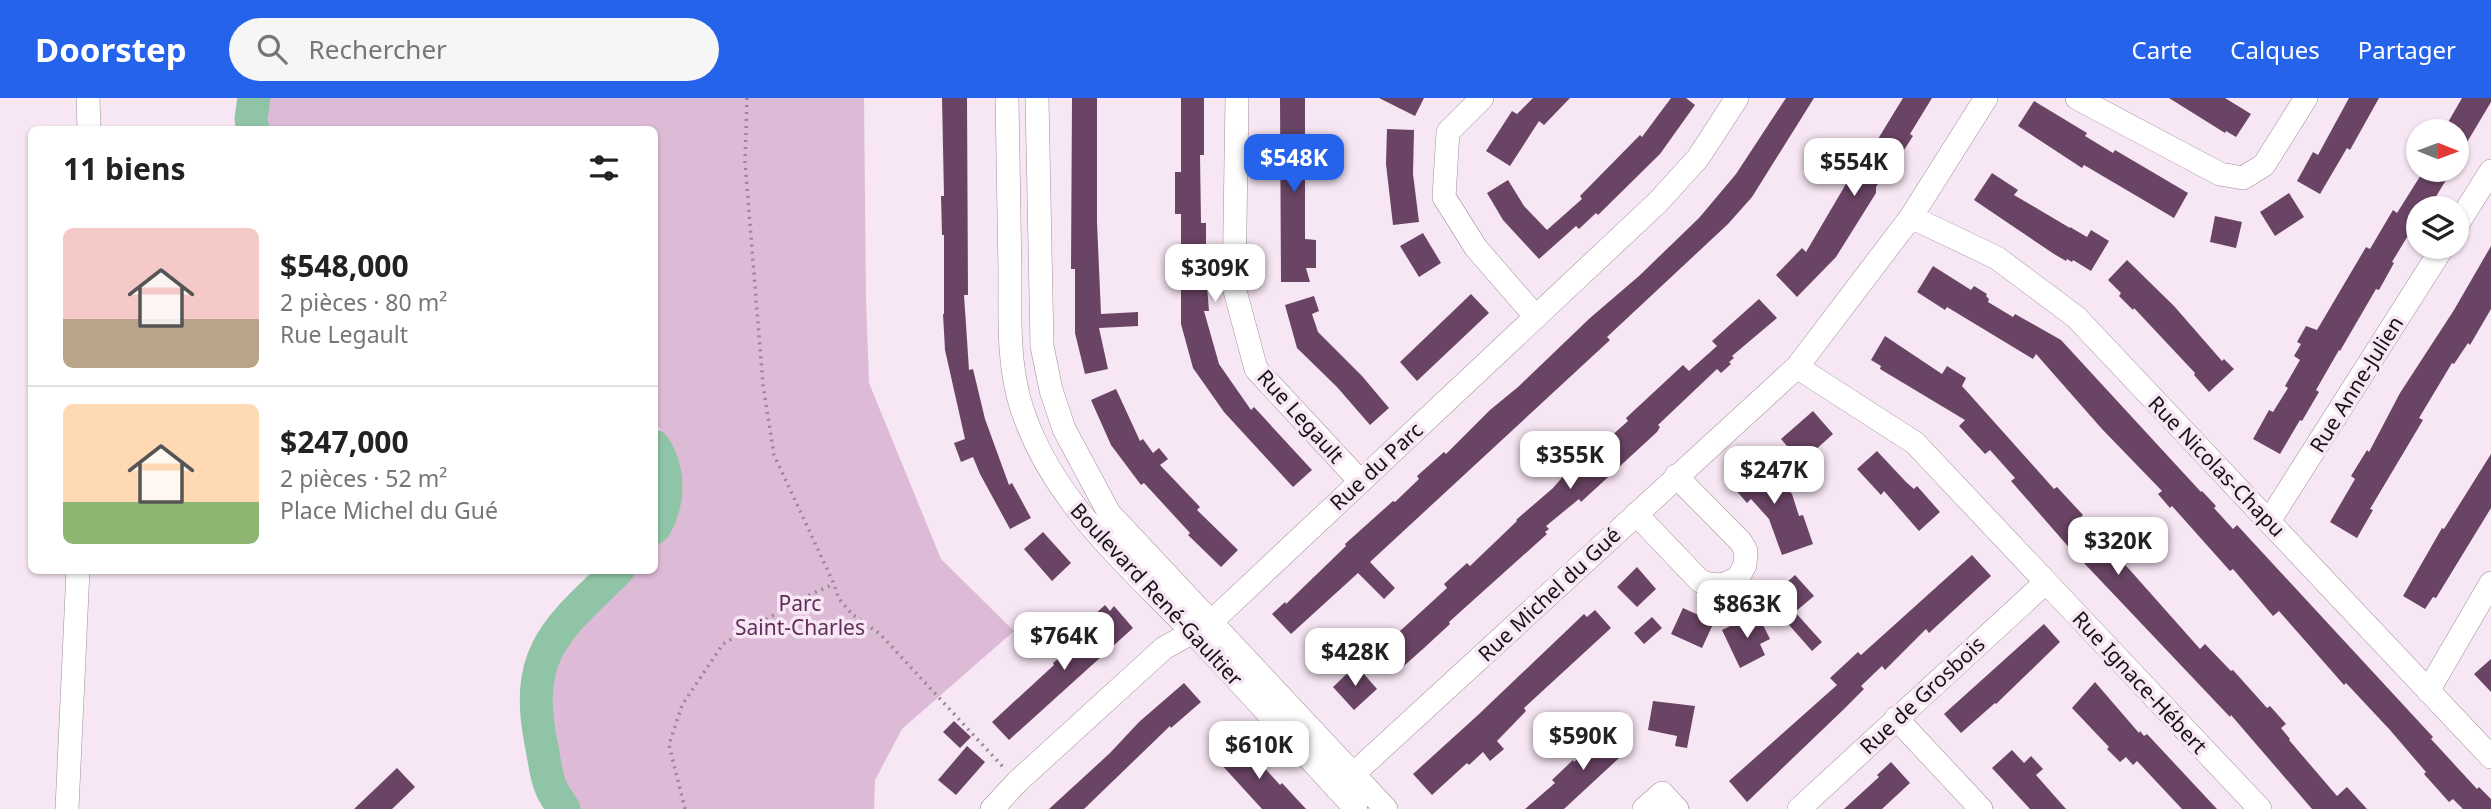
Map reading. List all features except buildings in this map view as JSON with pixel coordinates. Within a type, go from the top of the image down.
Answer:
[{"type":"street","points":[[88,98],[89,126]]},
{"type":"street","name":"Boulevard René-Gaultier","points":[[1007,98],[1011,355],[1019,398],[1033,439],[1051,474],[1108,547],[1202,627]]},
{"type":"street","name":"Boulevard René-Gaultier","points":[[1037,98],[1042,346],[1051,390],[1064,429],[1109,513],[1202,627],[1345,781],[1386,809]]},
{"type":"street","name":"Rue Legault","points":[[1237,98],[1234,287],[1256,369],[1360,481]]},
{"type":"street","points":[[1482,98],[1448,132],[1444,197],[1476,248],[1536,317]]},
{"type":"street","name":"Rue du Parc","points":[[992,809],[1017,782],[1164,648],[1202,627],[1536,317],[1677,182],[1698,158],[1737,98]]},
{"type":"street","name":"Rue Michel du Gué","points":[[1345,781],[1797,367],[1911,217],[1986,98]]},
{"type":"street","points":[[2077,98],[2220,174],[2243,178],[2264,165],[2306,98]]},
{"type":"street","points":[[2469,206],[2491,171]]},
{"type":"street","name":"Rue Nicolas-Chapu","points":[[1911,217],[1997,258],[2076,317],[2491,757]]},
{"type":"street","name":"Rue Anne-Julien","points":[[2269,521],[2435,259]]},
{"type":"street","name":"Rue Ignace-Hébert","points":[[1797,367],[1915,443],[2260,809]]},
{"type":"street","points":[[1636,514],[1700,581],[1722,585],[1738,578],[1745,565],[1746,551],[1741,542],[1676,476]]},
{"type":"street","points":[[67,809],[78,574]]},
{"type":"street","name":"Rue de Grosbois","points":[[1799,809],[2046,582]]},
{"type":"street","points":[[2428,691],[2491,583]]},
{"type":"street","points":[[1896,718],[1981,809]]},
{"type":"street","name":"Boulevard René-Gaultier","points":[[1345,781],[1356,809]]},
{"type":"street","points":[[1644,809],[1662,793],[1678,809]]},
{"type":"path","points":[[747,98],[745,162],[762,385],[774,455],[839,599],[852,614],[880,634],[1017,782]]},
{"type":"path","points":[[685,809],[669,745],[682,705],[723,644],[807,596],[834,584]]},
{"type":"green space","name":"Parc Saint-Charles","points":[[265,98],[864,98],[869,383],[941,559],[1014,631],[902,729],[875,780],[874,809],[575,809],[560,780],[547,707],[549,681],[556,662],[565,644],[590,612],[631,574],[658,574],[658,544],[672,526],[677,512],[677,472],[674,459],[658,427],[658,126],[266,126],[263,111]]},
{"type":"waterway","points":[[252,126],[254,98]]},
{"type":"waterway","points":[[658,454],[666,487],[658,520]]},
{"type":"waterway","points":[[564,809],[554,795],[546,769],[537,712],[537,686],[550,644],[578,609],[614,574]]}]
